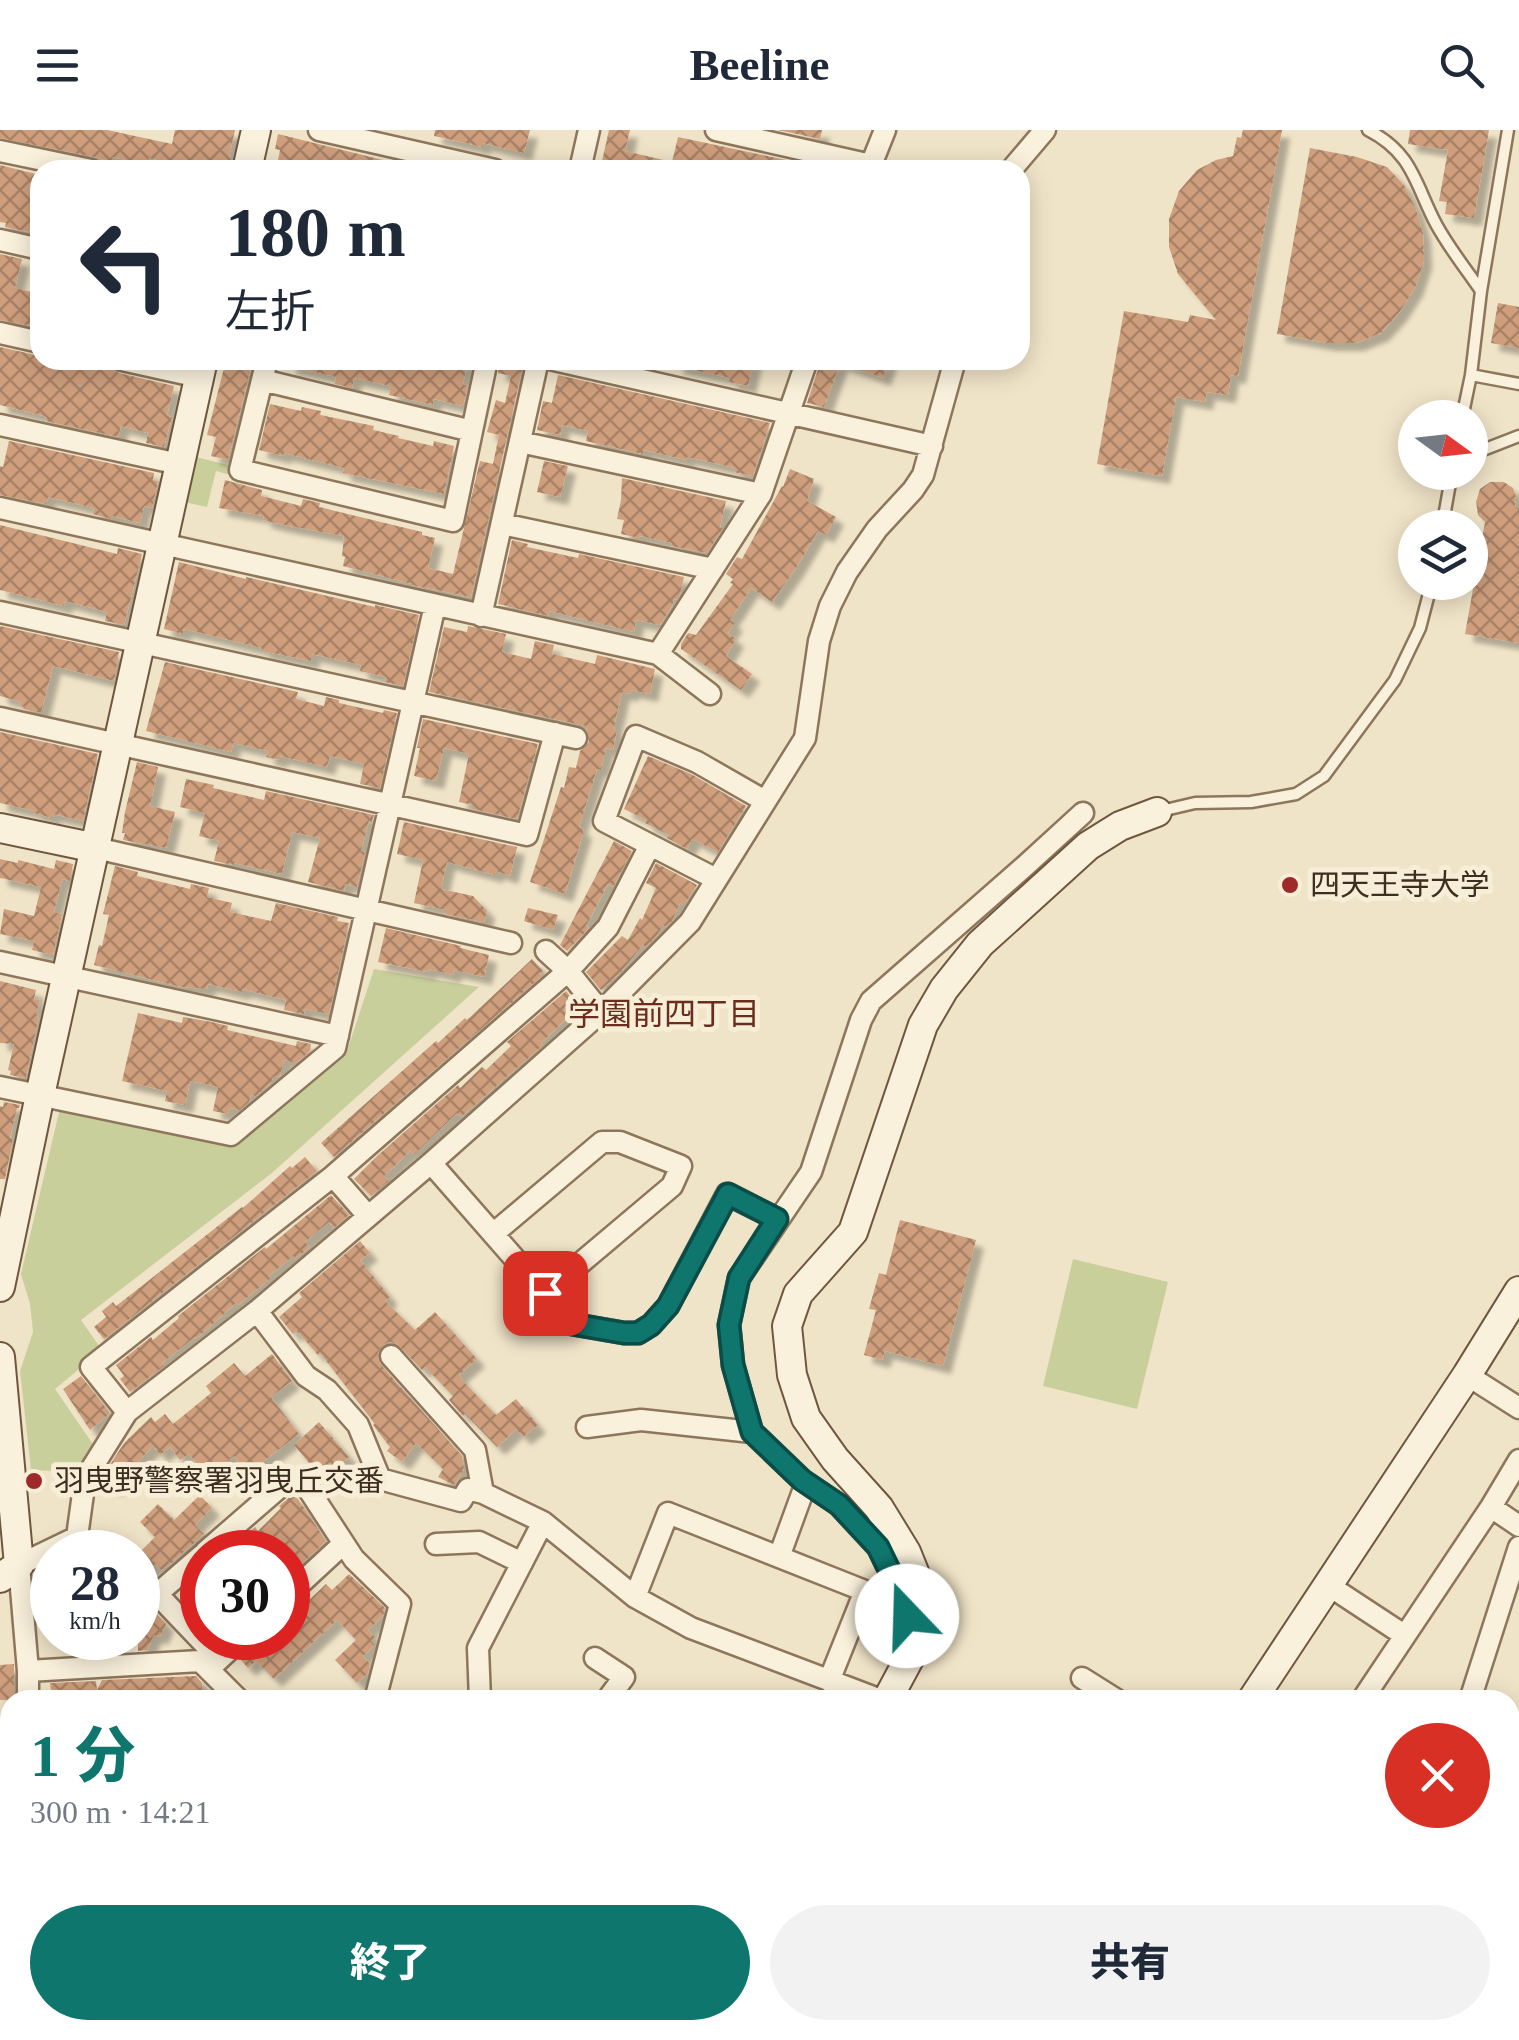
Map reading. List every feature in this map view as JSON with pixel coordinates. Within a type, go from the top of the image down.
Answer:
[{"type":"street","points":[[249,160],[256,130]]},
{"type":"street","points":[[319,130],[450,160]]},
{"type":"street","points":[[582,160],[589,130]]},
{"type":"street","points":[[716,130],[838,160]]},
{"type":"street","points":[[873,160],[885,130]]},
{"type":"street","points":[[1020,160],[1045,130]]},
{"type":"street","points":[[0,151],[43,160]]},
{"type":"street","points":[[0,240],[30,246]]},
{"type":"street","points":[[0,333],[30,340]]},
{"type":"street","points":[[0,1282],[9,1195],[40,1095],[202,370]]},
{"type":"street","points":[[472,431],[264,370],[240,470],[453,521],[485,370]]},
{"type":"street","points":[[482,616],[536,370]]},
{"type":"street","points":[[599,370],[932,446]]},
{"type":"street","points":[[658,654],[762,494],[804,370]]},
{"type":"street","points":[[10,1571],[77,1537],[86,1479],[127,1412],[257,1311],[431,1163],[601,1012],[690,922],[805,738],[820,641],[830,606],[860,551],[922,475],[952,370]]},
{"type":"street","points":[[0,425],[179,464]]},
{"type":"street","points":[[520,442],[762,494]]},
{"type":"street","points":[[0,508],[658,654],[710,694]]},
{"type":"street","points":[[502,524],[713,570]]},
{"type":"street","points":[[0,1087],[231,1135],[335,1048],[436,605]]},
{"type":"street","points":[[0,612],[566,736],[528,835],[0,718]]},
{"type":"street","points":[[716,879],[604,822],[636,736],[697,762],[765,800]]},
{"type":"street","points":[[890,1690],[916,1646],[925,1622],[922,1592],[906,1552],[879,1508],[835,1459],[806,1418],[792,1375],[787,1326],[798,1294],[853,1232],[923,1024],[944,990],[980,944],[1088,846],[1120,826],[1157,812]]},
{"type":"street","points":[[916,1646],[897,1586],[878,1547],[839,1505],[806,1483],[752,1432],[733,1365],[729,1325],[739,1278],[810,1172],[871,1000],[1082,814]]},
{"type":"street","points":[[0,828],[511,943]]},
{"type":"street","points":[[127,1412],[90,1368],[334,1176],[568,971],[608,927],[650,845]]},
{"type":"street","points":[[546,950],[601,1012]]},
{"type":"street","points":[[0,962],[338,1036]]},
{"type":"street","points":[[493,1234],[602,1142],[620,1142],[681,1166],[672,1186],[545,1293]]},
{"type":"street","points":[[431,1163],[572,1324],[624,1333],[638,1333],[668,1306],[728,1194],[777,1219]]},
{"type":"street","points":[[334,1176],[368,1216]]},
{"type":"street","points":[[1259,1690],[1519,1291]]},
{"type":"street","points":[[257,1311],[306,1376],[326,1390],[358,1424],[380,1479],[460,1501],[468,1489],[483,1493],[544,1522],[635,1597],[691,1628],[855,1690]]},
{"type":"street","points":[[391,1356],[475,1450],[483,1493]]},
{"type":"street","points":[[0,1357],[10,1571],[28,1690]]},
{"type":"street","points":[[1467,1376],[1519,1408]]},
{"type":"street","points":[[587,1428],[641,1420],[752,1432]]},
{"type":"street","points":[[1368,1690],[1519,1460]]},
{"type":"street","points":[[231,1530],[288,1480],[305,1484],[342,1544],[400,1604],[378,1690]]},
{"type":"street","points":[[779,1556],[806,1483]]},
{"type":"street","points":[[1491,1507],[1519,1526]]},
{"type":"street","points":[[635,1597],[668,1513],[864,1591],[829,1681]]},
{"type":"street","points":[[480,1690],[478,1648],[544,1522]]},
{"type":"street","points":[[436,1544],[480,1542],[522,1563]]},
{"type":"street","points":[[310,1574],[342,1544]]},
{"type":"street","points":[[1473,1690],[1519,1547]]},
{"type":"street","points":[[180,1574],[157,1594],[180,1623]]},
{"type":"street","points":[[1328,1585],[1404,1634]]},
{"type":"street","points":[[595,1658],[624,1677],[614,1690]]},
{"type":"street","points":[[209,1660],[232,1690]]},
{"type":"street","points":[[213,1665],[218,1660]]},
{"type":"street","points":[[28,1670],[200,1661],[213,1665]]},
{"type":"street","points":[[1082,1678],[1101,1690]]},
{"type":"lane","points":[[1368,130],[1385,139],[1410,165],[1437,225],[1480,291]]},
{"type":"lane","points":[[1466,400],[1508,130]]},
{"type":"lane","points":[[1471,374],[1519,384]]},
{"type":"lane","points":[[1488,447],[1519,436]]},
{"type":"lane","points":[[1157,812],[1194,803],[1251,802],[1296,794],[1324,776],[1395,680],[1420,628],[1427,600]]},
{"type":"green space","points":[[192,456],[236,467],[234,476],[216,471],[207,507],[180,501]]},
{"type":"green space","points":[[374,969],[479,987],[272,1173],[81,1320],[102,1350],[55,1389],[95,1447],[78,1472],[31,1470],[20,1371],[33,1332],[21,1274],[60,1108],[236,1145],[347,1051]]},
{"type":"green space","points":[[1073,1259],[1168,1282],[1137,1409],[1043,1386]]},
{"type":"building","points":[[0,130],[107,130],[172,144],[175,130],[235,130],[230,160],[105,160],[0,138]]},
{"type":"building","points":[[435,130],[530,130],[524,153],[434,136]]},
{"type":"building","points":[[609,130],[630,130],[625,151],[663,160],[602,160]]},
{"type":"building","points":[[778,130],[822,130],[820,139]]},
{"type":"building","points":[[1243,130],[1282,130],[1238,376],[1231,375],[1228,395],[1207,392],[1205,402],[1176,397],[1162,476],[1097,464],[1124,311],[1188,322],[1190,315],[1216,320],[1178,274],[1169,247],[1169,219],[1179,191],[1197,170],[1233,156],[1237,137],[1241,138]]},
{"type":"building","points":[[1410,130],[1489,130],[1474,218],[1445,214],[1447,202],[1439,201],[1448,150],[1408,144]]},
{"type":"building","points":[[278,134],[383,160],[278,160],[280,150],[275,149]]},
{"type":"building","points":[[678,137],[786,160],[672,160]]},
{"type":"building","points":[[1310,148],[1387,167],[1404,185],[1423,234],[1424,261],[1415,288],[1381,333],[1356,343],[1328,343],[1277,334]]},
{"type":"building","points":[[0,165],[30,172],[29,232],[5,227],[6,223],[0,222]]},
{"type":"building","points":[[0,254],[22,259],[15,288],[30,292],[30,326],[0,320]]},
{"type":"building","points":[[1498,303],[1519,307],[1519,348],[1491,343]]},
{"type":"building","points":[[0,347],[30,354],[30,370],[114,370],[174,386],[167,415],[172,417],[164,447],[146,443],[148,433],[121,426],[118,437],[46,421],[44,416],[0,405]]},
{"type":"building","points":[[223,370],[250,370],[228,460],[211,456],[216,437],[207,435]]},
{"type":"building","points":[[305,370],[466,370],[463,384],[468,386],[463,406],[434,399],[433,405],[389,395],[391,386],[354,378],[352,388],[335,384],[336,377]]},
{"type":"building","points":[[522,370],[471,597],[343,566],[344,536],[219,508],[225,480],[262,490],[261,496],[301,506],[303,499],[320,503],[319,507],[435,538],[428,568],[453,574],[480,461],[493,464],[499,435],[487,432],[496,400],[505,403],[511,376],[498,373]]},
{"type":"building","points":[[693,370],[752,370],[748,386],[729,382],[730,378]]},
{"type":"building","points":[[818,370],[837,370],[824,407],[807,403]]},
{"type":"building","points":[[860,370],[886,370],[883,378]]},
{"type":"building","points":[[558,375],[770,423],[753,476],[687,457],[686,460],[644,450],[643,454],[586,441],[588,431],[562,425],[560,435],[537,430],[543,401],[552,403]]},
{"type":"building","points":[[270,404],[321,411],[320,415],[374,426],[373,430],[433,446],[434,441],[454,446],[444,494],[259,450]]},
{"type":"building","points":[[9,441],[154,473],[153,480],[158,481],[152,508],[144,506],[140,523],[93,514],[94,508],[48,497],[46,504],[0,495],[0,466],[3,467]]},
{"type":"building","points":[[544,461],[568,466],[560,497],[537,492]]},
{"type":"building","points":[[790,469],[814,479],[807,501],[836,517],[826,535],[818,531],[772,602],[751,588],[730,620],[735,623],[728,633],[736,639],[726,656],[752,674],[741,690],[681,649],[681,644],[688,633],[696,635],[733,584],[726,574],[737,557],[742,559]]},
{"type":"building","points":[[622,478],[726,501],[720,527],[723,528],[707,553],[621,534],[624,520],[617,519]]},
{"type":"building","points":[[1504,482],[1513,488],[1515,507],[1519,508],[1519,643],[1465,634],[1471,600],[1488,600],[1488,510],[1477,510],[1476,502],[1480,490],[1488,490],[1488,483]]},
{"type":"building","points":[[0,525],[117,554],[118,548],[142,554],[124,625],[105,621],[107,612],[0,590]]},
{"type":"building","points":[[512,540],[578,558],[579,554],[684,577],[680,594],[660,625],[636,620],[634,632],[549,611],[548,616],[498,604]]},
{"type":"building","points":[[179,562],[419,615],[403,686],[360,671],[361,665],[312,654],[311,661],[184,629],[183,634],[164,629]]},
{"type":"building","points":[[0,626],[119,652],[114,681],[53,666],[41,713],[23,709],[21,702],[0,696]]},
{"type":"building","points":[[468,626],[506,634],[502,652],[531,659],[535,641],[554,645],[552,654],[595,664],[597,655],[655,669],[650,694],[622,692],[613,750],[606,748],[601,770],[597,769],[579,827],[584,830],[565,894],[530,882],[569,767],[576,768],[580,751],[589,742],[586,726],[429,692],[444,627],[467,632]]},
{"type":"building","points":[[165,662],[298,692],[296,699],[324,706],[326,697],[383,713],[397,713],[380,788],[360,784],[364,764],[330,756],[327,767],[280,756],[280,760],[266,757],[268,751],[233,743],[231,752],[146,731]]},
{"type":"building","points":[[423,719],[538,744],[517,819],[459,802],[469,754],[444,748],[436,781],[414,776]]},
{"type":"building","points":[[0,732],[98,754],[83,821],[53,814],[52,818],[0,803]]},
{"type":"building","points":[[648,756],[691,774],[746,806],[718,852],[692,839],[687,849],[624,809]]},
{"type":"building","points":[[137,762],[158,767],[150,806],[175,812],[166,848],[123,840]]},
{"type":"building","points":[[186,779],[264,800],[266,791],[374,815],[361,851],[365,852],[357,887],[345,884],[344,891],[308,882],[320,838],[292,832],[282,874],[214,861],[219,841],[199,836],[205,813],[180,807]]},
{"type":"building","points":[[404,822],[517,847],[510,876],[447,862],[441,889],[473,896],[487,911],[484,922],[414,903],[423,860],[397,854]]},
{"type":"building","points":[[614,841],[632,851],[613,887],[608,884],[586,926],[589,928],[567,951],[560,945]]},
{"type":"building","points":[[0,859],[54,869],[56,860],[73,864],[70,881],[62,879],[54,912],[62,914],[53,955],[32,950],[34,941],[0,934],[4,909],[34,916],[41,887],[0,878]]},
{"type":"building","points":[[656,863],[697,885],[684,905],[680,903],[672,921],[666,927],[663,925],[657,936],[646,947],[643,945],[601,990],[586,972],[622,936],[628,940],[642,920],[656,888],[646,883]]},
{"type":"building","points":[[115,866],[138,872],[137,876],[190,889],[191,884],[209,888],[207,897],[232,903],[230,912],[271,921],[276,903],[349,923],[329,1014],[284,1010],[286,1000],[242,989],[208,984],[207,989],[181,987],[94,965],[109,915],[103,914]]},
{"type":"building","points":[[528,908],[558,915],[553,930],[524,921]]},
{"type":"building","points":[[386,928],[489,955],[484,977],[378,962]]},
{"type":"building","points":[[532,959],[543,971],[542,976],[334,1157],[321,1143],[436,1041],[467,1020]]},
{"type":"building","points":[[0,981],[36,990],[34,999],[40,1000],[26,1078],[10,1075],[14,1044],[0,1043]]},
{"type":"building","points":[[566,991],[581,1009],[570,1020],[568,1017],[543,1045],[461,1117],[457,1113],[414,1155],[410,1151],[384,1176],[389,1181],[371,1196],[354,1179],[458,1085],[460,1088],[482,1067],[486,1070],[511,1046],[507,1042]]},
{"type":"building","points":[[138,1013],[182,1023],[183,1017],[212,1022],[228,1026],[227,1030],[296,1046],[297,1041],[311,1044],[310,1051],[296,1063],[284,1060],[280,1076],[273,1077],[256,1096],[251,1095],[240,1110],[230,1108],[228,1114],[213,1111],[218,1087],[190,1081],[185,1105],[165,1101],[167,1091],[122,1081]]},
{"type":"building","points":[[4,1102],[20,1105],[10,1138],[13,1139],[5,1179],[0,1179],[0,1106]]},
{"type":"building","points":[[305,1157],[317,1171],[104,1339],[94,1327],[106,1317],[102,1311],[113,1302],[116,1306]]},
{"type":"building","points":[[331,1195],[349,1215],[334,1228],[329,1222],[305,1242],[310,1247],[295,1259],[293,1256],[130,1392],[116,1365],[151,1337],[153,1340]]},
{"type":"building","points":[[900,1220],[976,1240],[943,1366],[885,1351],[882,1360],[864,1355],[876,1310],[869,1309],[879,1273],[886,1275]]},
{"type":"building","points":[[360,1241],[370,1253],[360,1260],[390,1297],[385,1301],[415,1330],[435,1312],[477,1359],[459,1375],[463,1381],[496,1415],[516,1399],[538,1425],[523,1437],[516,1429],[497,1447],[463,1416],[449,1400],[453,1396],[425,1367],[422,1370],[396,1343],[383,1345],[378,1353],[381,1365],[462,1456],[464,1469],[454,1485],[438,1477],[443,1469],[416,1443],[402,1462],[387,1451],[390,1447],[375,1424],[320,1353],[297,1331],[293,1334],[279,1317],[302,1297],[299,1293]]},
{"type":"building","points":[[272,1354],[292,1381],[271,1397],[299,1434],[247,1474],[234,1456],[208,1477],[189,1454],[180,1460],[170,1447],[160,1455],[153,1446],[114,1488],[102,1477],[124,1443],[151,1417],[155,1422],[165,1414],[173,1424],[211,1393],[206,1386],[234,1363],[245,1376]]},
{"type":"building","points":[[81,1376],[110,1413],[90,1430],[63,1389]]},
{"type":"building","points":[[319,1422],[349,1457],[327,1475],[320,1467],[316,1471],[294,1445]]},
{"type":"building","points":[[200,1495],[212,1508],[195,1525],[200,1530],[180,1530],[180,1555],[161,1570],[160,1530],[148,1530],[140,1522],[158,1504],[174,1520]]},
{"type":"building","points":[[292,1495],[298,1499],[326,1541],[310,1556],[310,1530],[259,1530]]},
{"type":"building","points":[[349,1574],[385,1608],[383,1616],[368,1630],[375,1637],[371,1641],[375,1645],[363,1656],[370,1664],[368,1673],[357,1683],[335,1660],[356,1640],[337,1620],[310,1645],[310,1599],[326,1584],[332,1590]]},
{"type":"building","points":[[241,1660],[294,1660],[274,1679],[256,1661],[248,1668]]},
{"type":"building","points":[[14,1664],[14,1690],[0,1690],[0,1665]]},
{"type":"building","points":[[196,1676],[202,1690],[97,1690],[102,1680]]},
{"type":"building","points":[[96,1681],[97,1690],[51,1690],[50,1683]]},
{"type":"place","name":"四天王寺大学","points":[[1290,885]]},
{"type":"place","name":"羽曳野警察署羽曳丘交番","points":[[34,1481]]},
{"type":"district","name":"学園前四丁目","points":[[664,1014]]},
{"type":"route","points":[[545,1293],[572,1324],[638,1333],[668,1306],[728,1194],[777,1219],[739,1278],[729,1325],[733,1365],[752,1432],[802,1480],[839,1505],[878,1547],[907,1616]]}]
